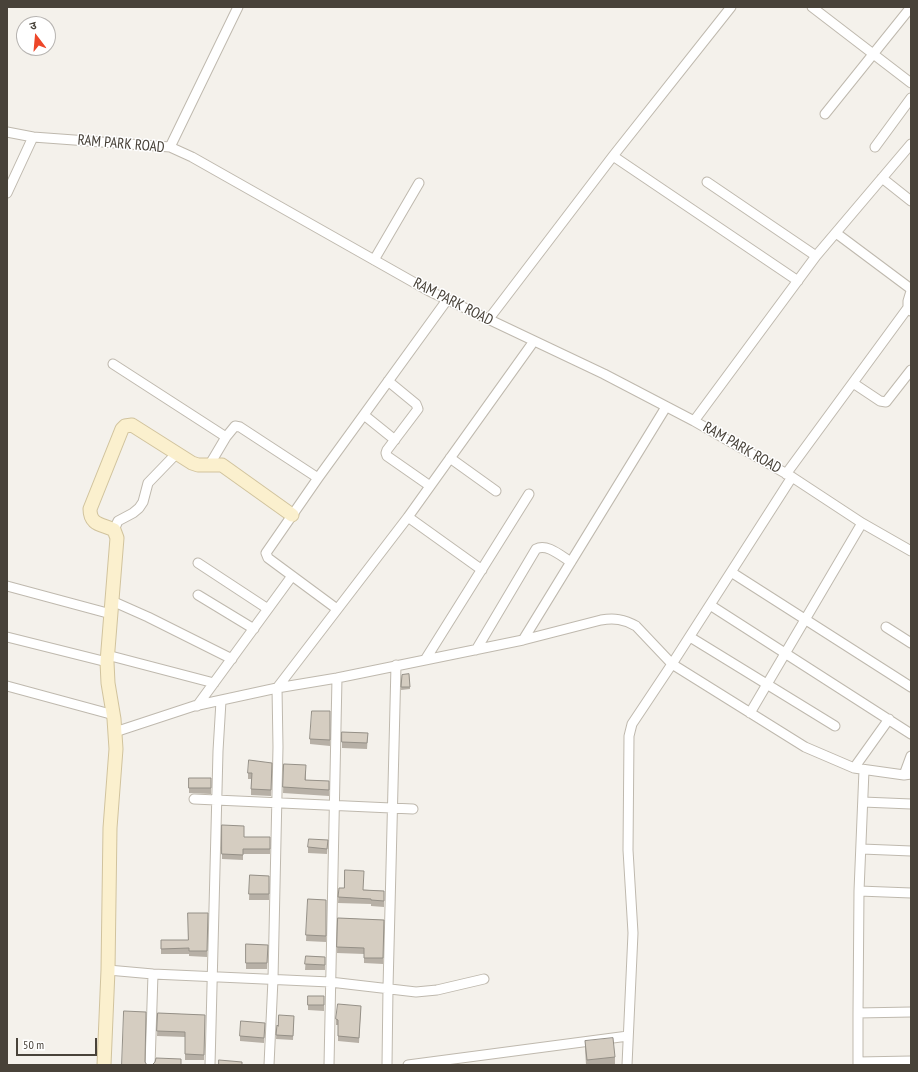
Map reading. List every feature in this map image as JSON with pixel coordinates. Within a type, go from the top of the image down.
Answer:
[{"type":"street","points":[[170,147],[238,7]]},
{"type":"street","points":[[488,320],[613,156],[731,7]]},
{"type":"street","points":[[812,7],[874,53],[911,83]]},
{"type":"street","points":[[825,114],[911,7]]},
{"type":"street","points":[[875,146],[911,98]]},
{"type":"street","name":"RAM PARK ROAD","points":[[7,132],[34,137],[170,147],[192,157],[447,300],[604,374],[694,421],[789,475],[862,523],[911,551]]},
{"type":"street","points":[[7,192],[34,137]]},
{"type":"street","points":[[694,421],[816,256],[911,144]]},
{"type":"street","points":[[613,156],[798,281]]},
{"type":"street","points":[[882,178],[910,199]]},
{"type":"street","points":[[707,182],[816,256]]},
{"type":"street","points":[[374,260],[419,183]]},
{"type":"street","points":[[627,1065],[633,933],[628,850],[629,736],[632,724],[731,572],[789,475],[853,383],[908,309],[910,310],[908,301],[911,290],[836,233]]},
{"type":"street","points":[[337,609],[268,558],[266,553],[318,478],[447,300]]},
{"type":"street","points":[[269,1065],[273,979],[277,803],[278,747],[276,688],[408,517],[534,341]]},
{"type":"street","points":[[113,364],[226,437]]},
{"type":"street","points":[[853,383],[880,401],[886,402],[911,370]]},
{"type":"street","points":[[388,381],[417,406],[417,412],[387,450],[387,456],[430,486]]},
{"type":"street","points":[[523,640],[666,407]]},
{"type":"street","points":[[364,415],[394,440]]},
{"type":"street","points":[[114,530],[96,523],[90,515],[90,509],[122,429],[125,426],[132,425],[192,463],[203,465],[210,464],[227,468],[292,515]]},
{"type":"street","points":[[210,464],[226,437],[235,426],[240,427],[318,478]]},
{"type":"street","points":[[104,1065],[108,970],[110,828],[115,757],[114,715],[108,683],[107,658],[117,538],[114,530],[118,521],[134,513],[139,508],[143,502],[148,483],[177,454]]},
{"type":"street","points":[[450,458],[496,491]]},
{"type":"street","points":[[425,660],[529,494]]},
{"type":"street","points":[[408,517],[482,570]]},
{"type":"street","points":[[750,713],[862,523]]},
{"type":"street","points":[[476,650],[536,549],[543,547],[547,548],[571,562]]},
{"type":"street","points":[[198,564],[268,609]]},
{"type":"street","points":[[731,572],[911,687]]},
{"type":"street","points":[[197,706],[292,576]]},
{"type":"street","points":[[7,586],[148,617],[232,659]]},
{"type":"street","points":[[198,595],[254,629]]},
{"type":"street","points":[[710,605],[911,734]]},
{"type":"street","points":[[115,732],[197,706],[276,688],[338,678],[396,665],[476,650],[612,618],[620,619],[636,626],[672,664],[805,747],[854,768],[907,775],[911,756]]},
{"type":"street","points":[[886,627],[911,643]]},
{"type":"street","points":[[690,636],[835,726]]},
{"type":"street","points":[[7,637],[214,683]]},
{"type":"street","points":[[387,1065],[396,665]]},
{"type":"street","points":[[329,1065],[338,678]]},
{"type":"street","points":[[7,686],[114,715]]},
{"type":"street","points":[[210,1065],[221,701]]},
{"type":"street","points":[[854,768],[889,719]]},
{"type":"street","points":[[864,770],[862,849],[859,891],[858,1064],[911,1061]]},
{"type":"street","points":[[194,799],[413,809]]},
{"type":"street","points":[[862,802],[911,804]]},
{"type":"street","points":[[862,849],[911,851]]},
{"type":"street","points":[[859,891],[911,893]]},
{"type":"street","points":[[108,970],[153,974],[330,982],[416,992],[437,990],[484,979]]},
{"type":"street","points":[[150,1065],[153,974]]},
{"type":"street","points":[[858,1012],[911,1012]]},
{"type":"street","points":[[408,1065],[628,1036]]},
{"type":"building","points":[[409,674],[410,687],[401,687],[402,675]]},
{"type":"building","points":[[312,711],[330,711],[330,740],[310,739]]},
{"type":"building","points":[[342,732],[368,733],[367,743],[342,742]]},
{"type":"building","points":[[249,760],[272,763],[271,790],[251,789],[252,773],[248,773]]},
{"type":"building","points":[[284,764],[306,765],[305,780],[329,781],[329,790],[283,787]]},
{"type":"building","points":[[189,778],[211,778],[211,788],[189,788]]},
{"type":"building","points":[[222,825],[244,826],[244,837],[270,837],[270,849],[243,849],[243,855],[222,854]]},
{"type":"building","points":[[309,839],[328,840],[327,849],[308,847]]},
{"type":"building","points":[[345,870],[364,871],[363,890],[384,891],[384,901],[338,897],[339,888],[344,888]]},
{"type":"building","points":[[250,875],[269,876],[269,894],[249,894]]},
{"type":"building","points":[[308,899],[326,900],[326,936],[306,935]]},
{"type":"building","points":[[188,913],[208,913],[207,951],[189,951],[189,948],[161,949],[161,940],[188,940]]},
{"type":"building","points":[[338,918],[384,920],[383,958],[364,958],[364,948],[337,947]]},
{"type":"building","points":[[246,944],[268,945],[267,963],[246,963]]},
{"type":"building","points":[[306,956],[325,957],[325,965],[305,964]]},
{"type":"building","points":[[308,996],[324,996],[324,1005],[308,1005]]},
{"type":"building","points":[[338,1004],[361,1006],[359,1038],[338,1036],[338,1020],[336,1019]]},
{"type":"building","points":[[124,1011],[146,1012],[145,1062],[147,1065],[122,1065]]},
{"type":"building","points":[[158,1013],[205,1015],[204,1055],[185,1054],[185,1032],[157,1031]]},
{"type":"building","points":[[279,1015],[294,1016],[293,1036],[276,1035]]},
{"type":"building","points":[[241,1021],[265,1023],[264,1038],[240,1036]]},
{"type":"building","points":[[613,1038],[615,1057],[587,1060],[585,1041]]},
{"type":"building","points":[[156,1058],[181,1059],[181,1065],[152,1065]]},
{"type":"building","points":[[219,1060],[242,1062],[242,1065],[219,1065]]}]
